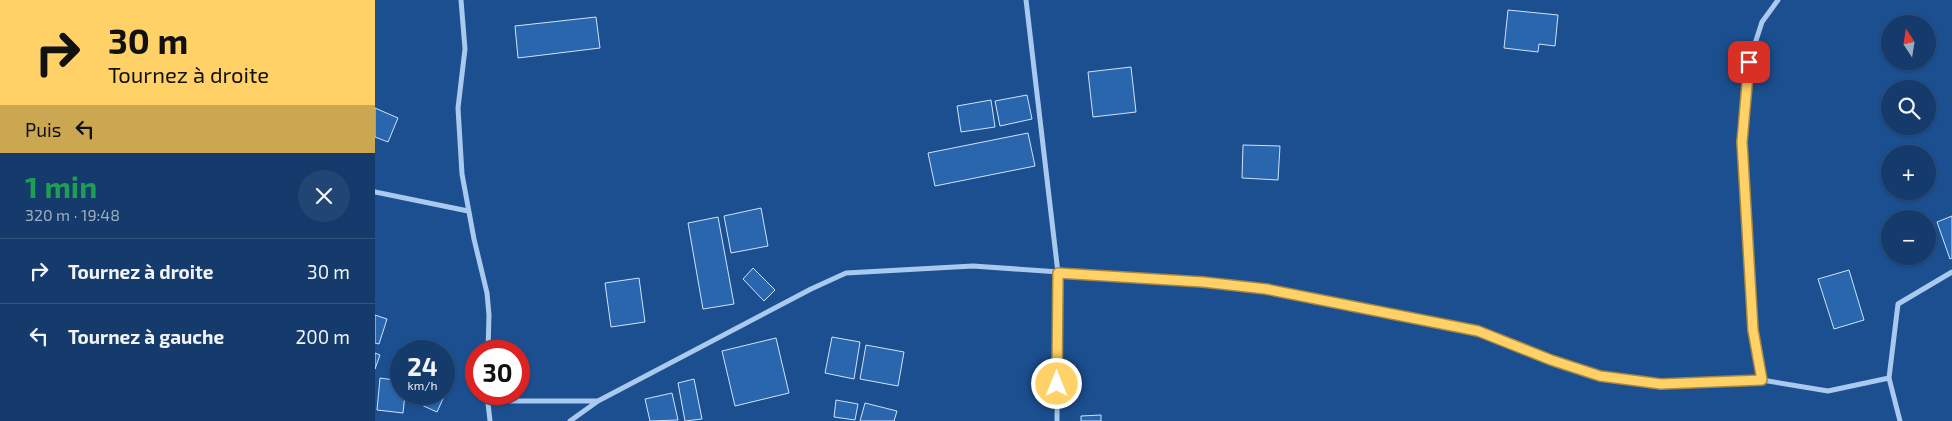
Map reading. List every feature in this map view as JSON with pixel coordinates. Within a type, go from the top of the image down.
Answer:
[{"type":"street","points":[[461,0],[465,49],[458,108],[461,174],[487,293],[488,340]]},
{"type":"street","points":[[1026,0],[1058,273],[1057,421]]},
{"type":"street","points":[[1762,380],[1753,330],[1742,142],[1749,62],[1762,22],[1778,0]]},
{"type":"street","points":[[375,192],[468,211]]},
{"type":"street","points":[[570,421],[598,401],[811,289],[846,273],[973,266],[1203,282],[1266,289],[1478,331],[1551,360],[1609,377],[1661,384],[1762,380],[1828,391],[1889,378]]},
{"type":"street","points":[[1900,421],[1889,378],[1898,304],[1952,272]]},
{"type":"street","points":[[530,400],[598,401]]},
{"type":"street","points":[[488,405],[490,421]]},
{"type":"building","points":[[1508,10],[1558,15],[1555,46],[1539,44],[1538,52],[1504,48]]},
{"type":"building","points":[[596,17],[600,48],[518,58],[515,26]]},
{"type":"building","points":[[1131,67],[1136,112],[1093,117],[1088,72]]},
{"type":"building","points":[[1027,95],[1032,119],[1000,126],[995,101]]},
{"type":"building","points":[[991,100],[995,127],[961,132],[957,106]]},
{"type":"building","points":[[375,108],[398,118],[388,142],[375,137]]},
{"type":"building","points":[[1028,133],[1035,166],[935,186],[928,153]]},
{"type":"building","points":[[1243,145],[1280,146],[1278,180],[1242,178]]},
{"type":"building","points":[[761,208],[768,246],[731,253],[724,216]]},
{"type":"building","points":[[1952,216],[1952,258],[1950,259],[1937,222]]},
{"type":"building","points":[[718,217],[734,304],[703,309],[688,223]]},
{"type":"building","points":[[753,268],[775,290],[764,301],[743,279]]},
{"type":"building","points":[[1849,270],[1864,320],[1834,329],[1818,279]]},
{"type":"building","points":[[639,278],[645,322],[611,327],[605,283]]},
{"type":"building","points":[[375,315],[387,319],[379,344],[375,343]]},
{"type":"building","points":[[832,337],[860,342],[854,379],[825,373]]},
{"type":"building","points":[[776,338],[789,393],[735,406],[722,351]]},
{"type":"building","points":[[866,345],[904,352],[898,386],[860,379]]},
{"type":"building","points":[[375,353],[380,355],[375,369]]},
{"type":"building","points":[[380,378],[390,379],[390,405],[404,405],[403,413],[377,410]]},
{"type":"building","points":[[694,379],[702,419],[685,421],[678,383]]},
{"type":"building","points":[[672,393],[678,420],[650,421],[645,399]]},
{"type":"building","points":[[836,400],[858,404],[855,420],[834,417]]},
{"type":"building","points":[[865,403],[897,411],[894,421],[860,421]]},
{"type":"building","points":[[421,405],[440,405],[437,412]]},
{"type":"building","points":[[1101,415],[1101,421],[1081,421],[1081,416]]},
{"type":"route","points":[[1057,384],[1058,273],[1203,282],[1266,289],[1478,331],[1551,360],[1600,376],[1661,384],[1762,380],[1753,330],[1742,142],[1749,62]]}]
